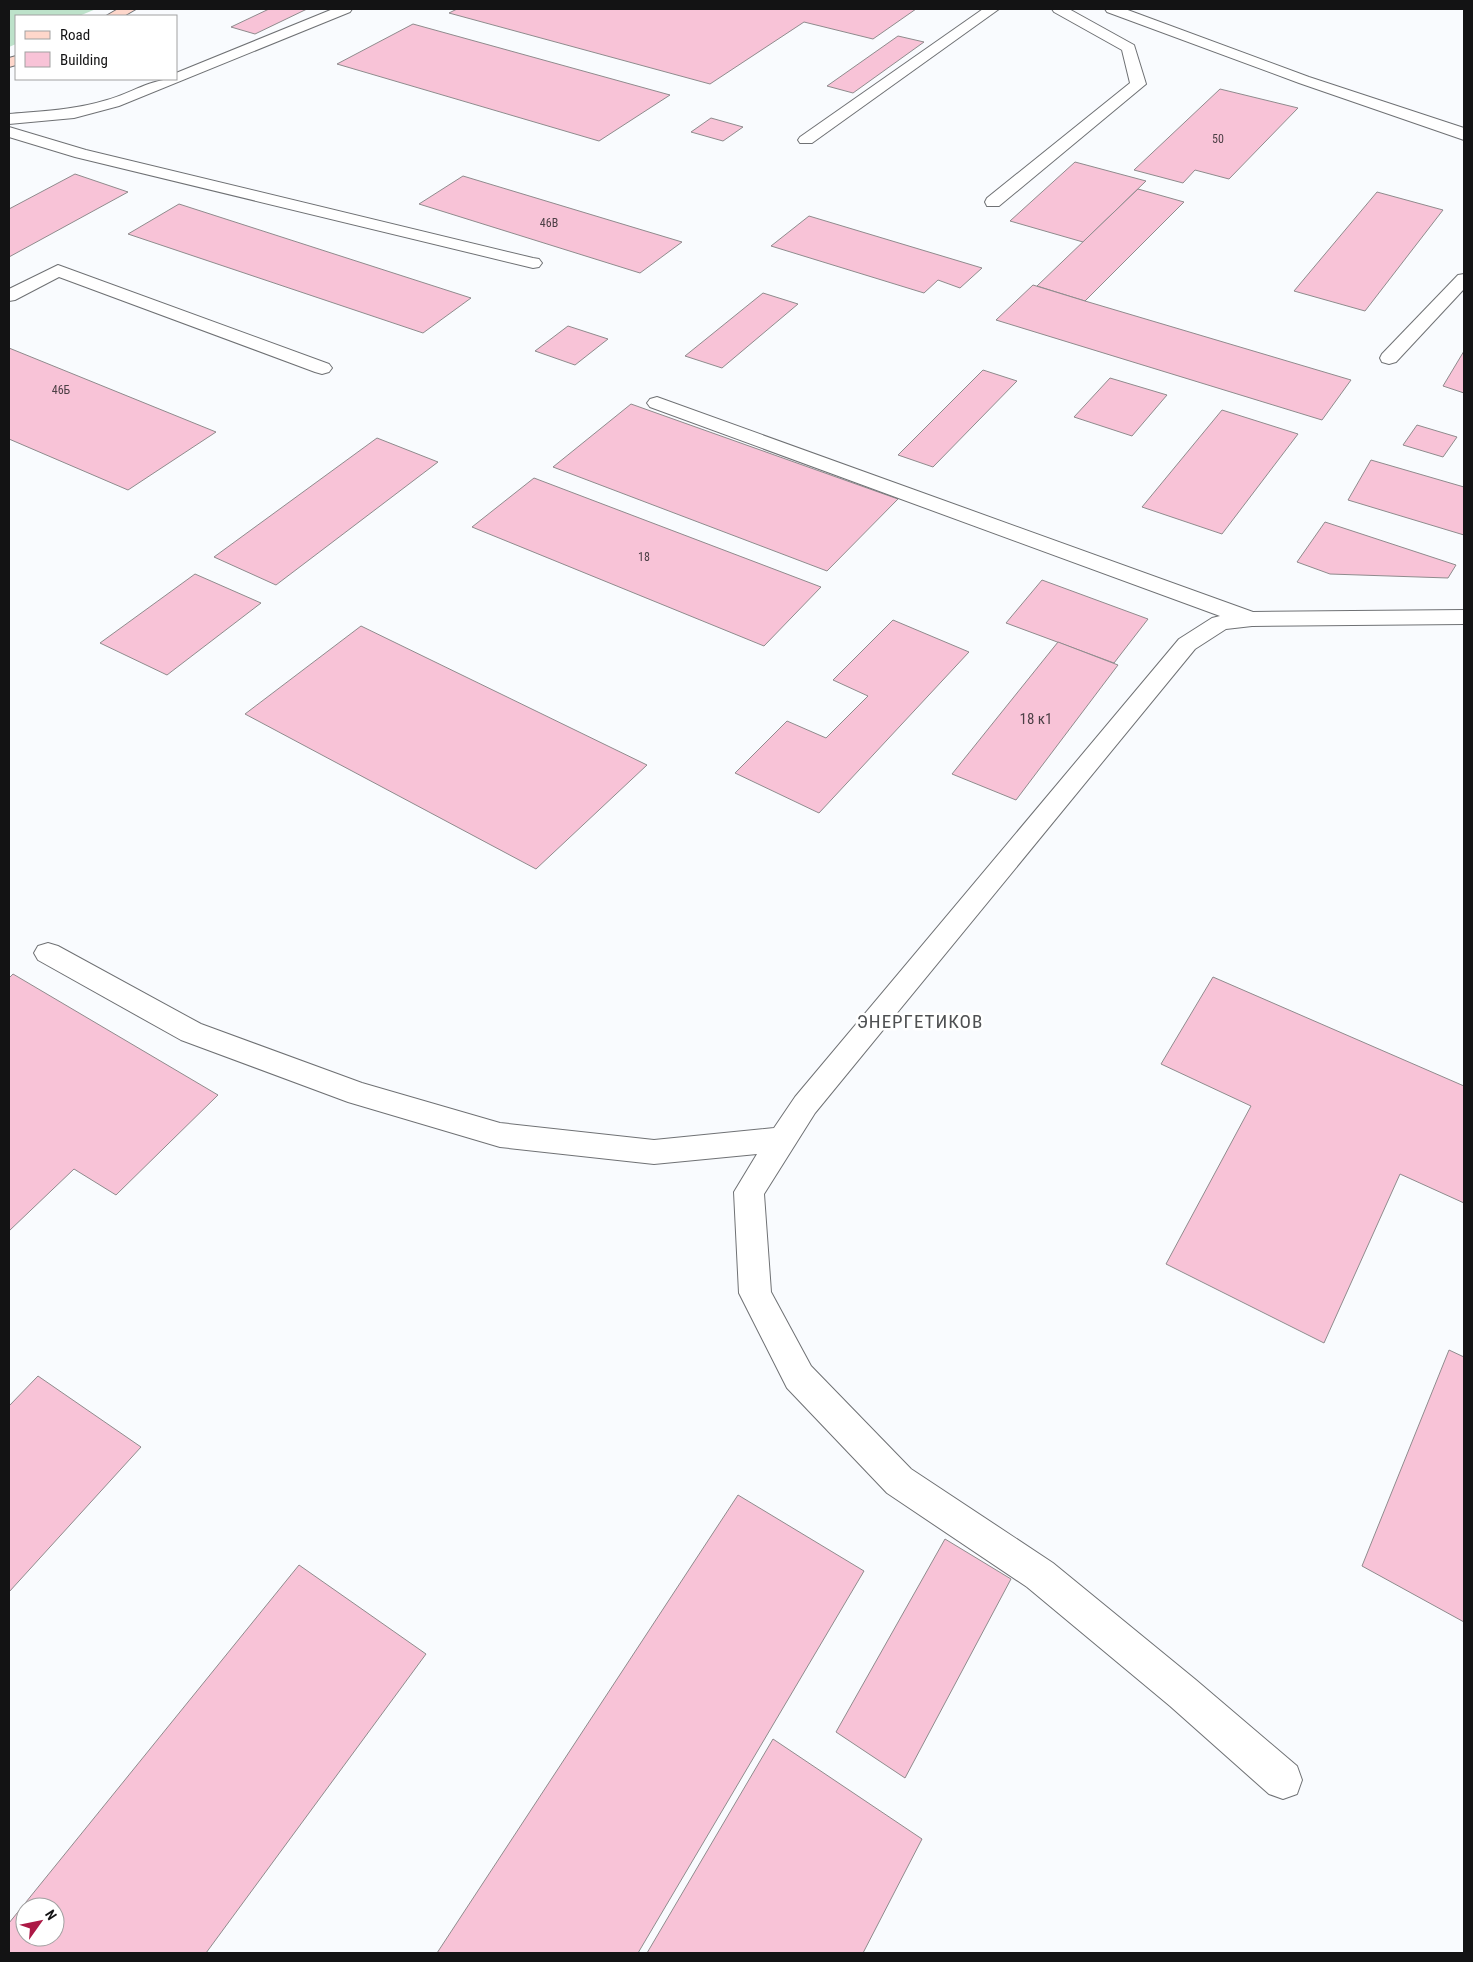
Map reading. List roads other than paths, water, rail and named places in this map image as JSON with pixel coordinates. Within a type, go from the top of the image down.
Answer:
[{"type":"main road","points":[[115,15],[129,9]]},
{"type":"lane","points":[[178,77],[265,44],[344,9]]},
{"type":"lane","points":[[806,140],[992,9]]},
{"type":"lane","points":[[993,202],[1138,84],[1129,48],[1059,9]]},
{"type":"lane","points":[[1112,9],[1304,80],[1464,134]]},
{"type":"lane","points":[[9,119],[74,113],[114,102],[170,80]]},
{"type":"lane","points":[[9,132],[81,154],[533,263]]},
{"type":"lane","points":[[9,296],[58,270],[322,368]]},
{"type":"lane","points":[[1389,358],[1464,279]]},
{"type":"lane","points":[[657,402],[1252,619]]},
{"type":"lane","points":[[1283,1780],[1183,1693],[1040,1574],[898,1481],[799,1377],[755,1293],[749,1192],[805,1105],[1187,644],[1220,623],[1252,619],[1464,617]]},
{"type":"lane","points":[[48,954],[192,1032],[358,1094],[500,1135],[654,1152],[783,1139]]},
{"type":"district","name":"ЭНЕРГЕТИКОВ","points":[[920,1021]]}]
